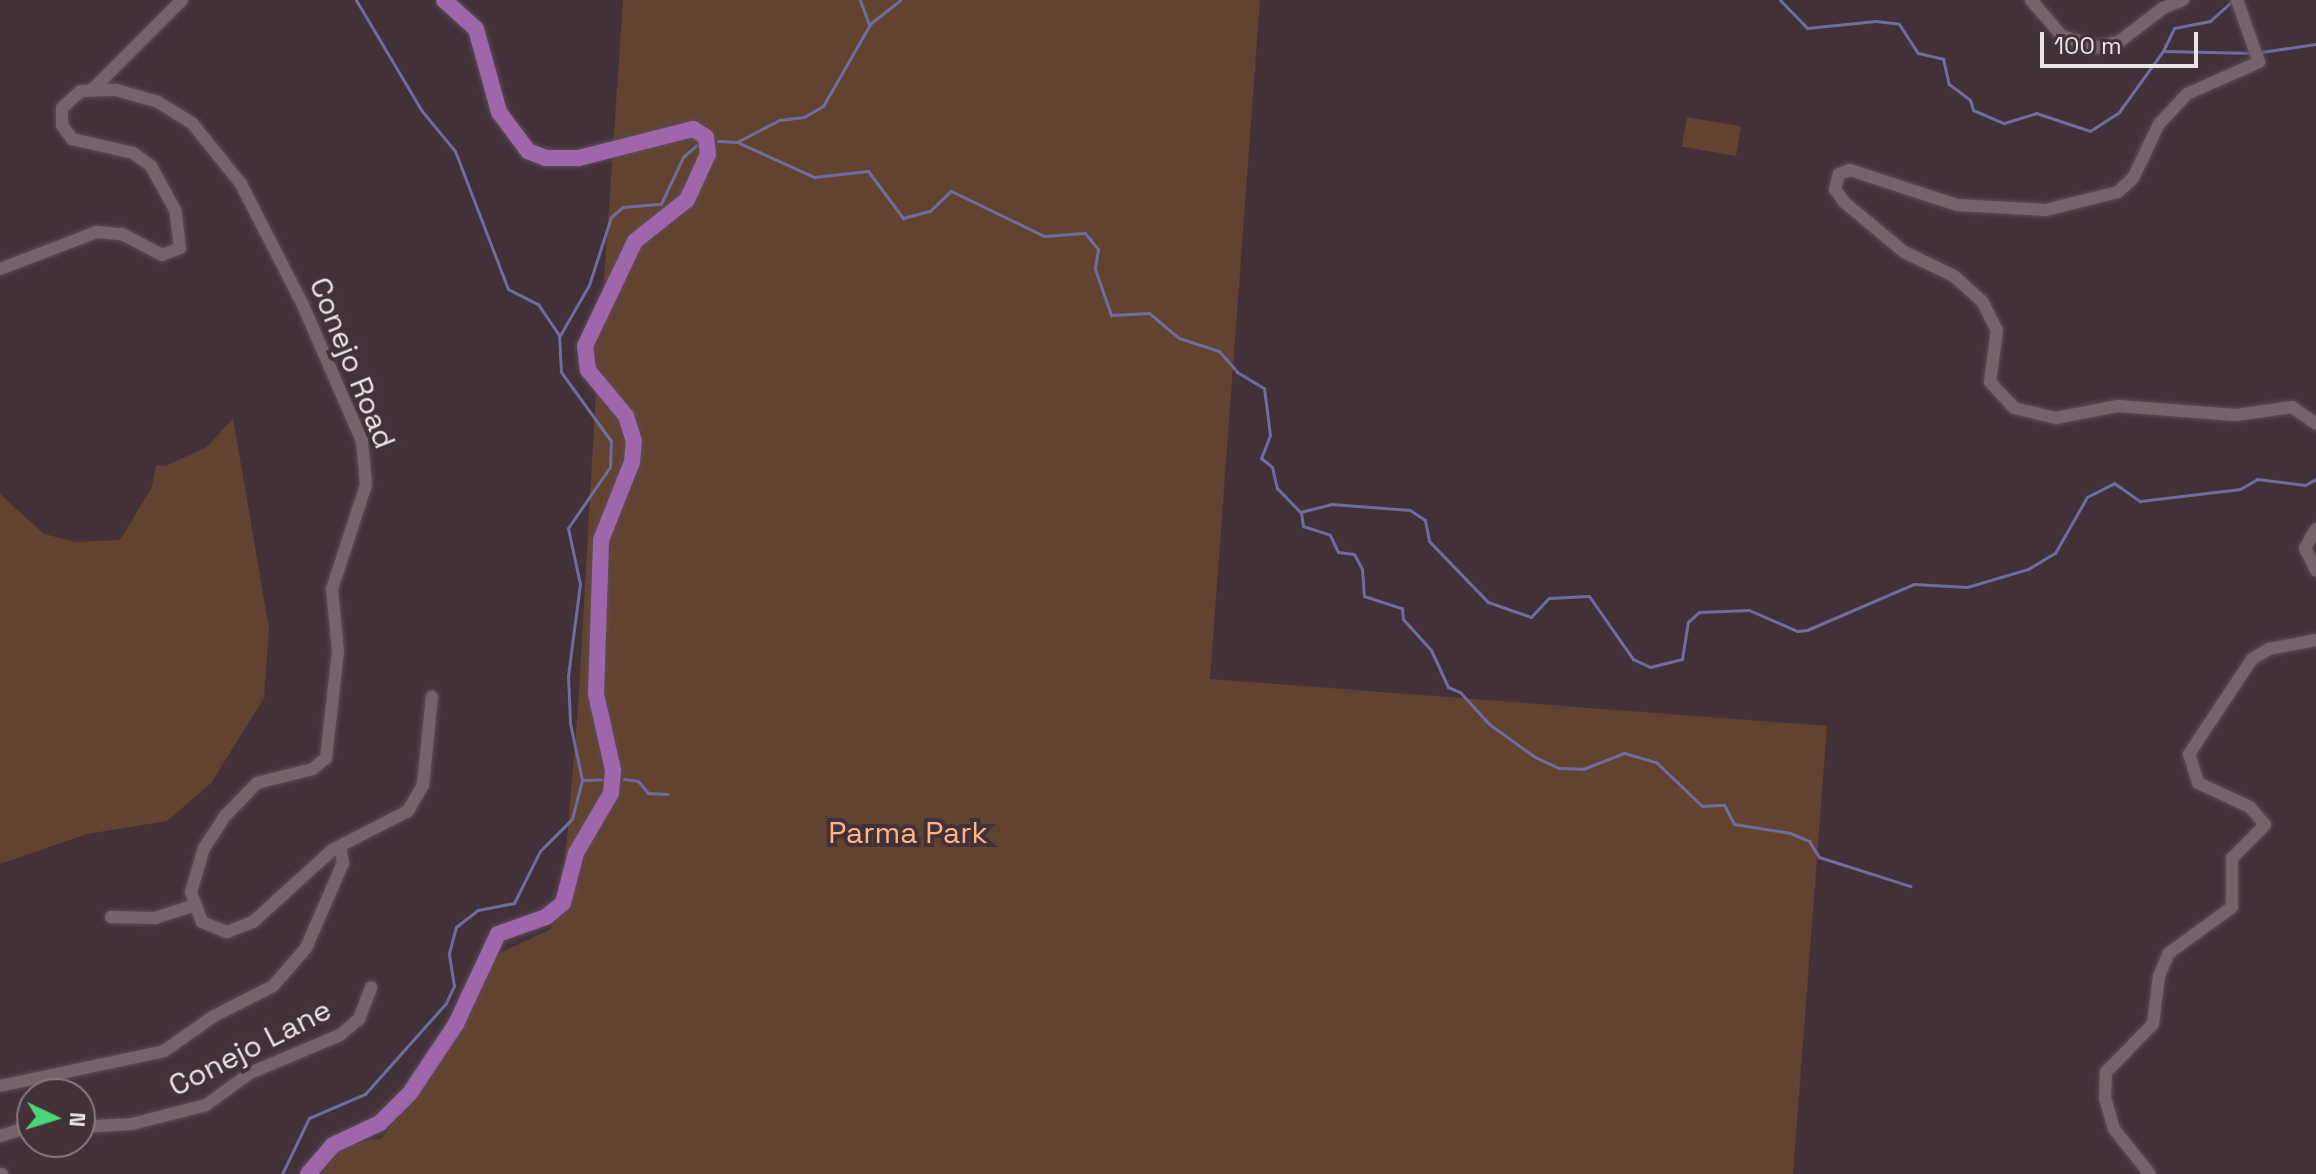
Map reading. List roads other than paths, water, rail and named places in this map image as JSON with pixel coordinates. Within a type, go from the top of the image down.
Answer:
[{"type":"main road","points":[[308,1174],[333,1145],[380,1123],[410,1093],[448,1038],[498,934],[546,917],[563,903],[572,860],[611,793],[613,770],[596,694],[601,540],[632,462],[634,441],[626,416],[588,370],[585,346],[635,241],[687,200],[708,154],[704,135],[688,129],[593,155],[555,159],[534,154],[518,142],[499,112],[476,29],[444,0]]},
{"type":"street","points":[[0,269],[97,232],[122,234],[162,255],[180,248],[175,210],[151,166],[133,153],[83,144],[66,133],[60,115],[66,100],[92,90],[182,0]]},
{"type":"street","points":[[2031,0],[2062,36],[2099,47],[2120,41],[2163,8],[2183,0]]},
{"type":"street","points":[[2237,0],[2259,62],[2187,94],[2159,124],[2133,178],[2118,192],[2058,210],[1969,207],[1850,170],[1839,174],[1835,189],[1844,202],[1904,252],[1954,276],[1982,301],[1997,330],[1990,382],[2014,408],[2056,418],[2118,406],[2236,415],[2292,407],[2316,424]]},
{"type":"street","name":"Conejo Road","points":[[92,90],[128,92],[176,111],[227,163],[302,303],[366,460],[363,498],[332,589],[338,651],[326,758],[313,769],[268,777],[234,806],[204,848],[192,906]]},
{"type":"street","points":[[2316,529],[2305,548],[2316,571]]},
{"type":"street","points":[[2150,1174],[2114,1129],[2105,1098],[2107,1068],[2153,1024],[2159,976],[2169,953],[2232,907],[2232,858],[2265,825],[2250,807],[2198,783],[2189,754],[2252,659],[2275,647],[2316,640]]},
{"type":"street","points":[[111,917],[155,918],[192,906],[211,928],[238,929],[270,911],[340,846],[400,817],[415,803],[423,785],[432,696]]},
{"type":"street","points":[[0,1086],[164,1051],[214,1016],[273,986],[306,948],[343,863],[340,846]]},
{"type":"street","name":"Conejo Lane","points":[[96,1126],[132,1124],[206,1105],[250,1073],[350,1028],[365,1007],[371,987]]},
{"type":"waterway","points":[[356,0],[422,111],[455,151],[508,289],[538,304],[559,335]]},
{"type":"waterway","points":[[860,0],[869,25]]},
{"type":"waterway","points":[[718,141],[737,142],[779,120],[804,117],[823,106],[871,23],[900,0]]},
{"type":"waterway","points":[[1780,0],[1807,28],[1876,21],[1899,24],[1918,53],[1943,59],[1949,84],[1970,100],[1973,110],[2004,123],[2036,113],[2090,131],[2119,112],[2163,51],[2253,53]]},
{"type":"waterway","points":[[2163,51],[2174,28],[2210,21],[2233,0]]},
{"type":"waterway","points":[[2261,52],[2316,44]]},
{"type":"waterway","points":[[737,142],[814,177],[868,171],[903,218],[930,211],[951,191],[1044,236],[1085,233],[1098,249],[1095,269],[1111,315],[1149,313],[1179,338],[1219,351],[1237,372],[1264,388],[1270,435],[1261,458],[1272,467],[1277,488],[1300,512],[1331,504],[1410,510],[1425,520],[1429,541],[1488,602],[1531,617],[1549,598],[1589,596],[1633,659],[1650,667],[1682,659],[1688,622],[1699,612],[1749,610],[1797,631],[1807,630],[1914,584],[1967,587],[2028,569],[2055,553],[2087,497],[2114,483],[2140,501],[2240,489],[2257,479],[2305,485],[2316,479]]},
{"type":"waterway","points":[[282,1174],[309,1118],[365,1094],[446,1003],[454,986],[449,953],[456,927],[478,910],[514,903],[540,851],[572,819],[582,780],[570,723],[568,676],[580,584],[568,528],[610,467],[611,441],[561,372],[559,337],[589,285],[611,217],[623,207],[661,204],[683,157],[697,145]]},
{"type":"waterway","points":[[1301,513],[1303,526],[1330,535],[1338,552],[1354,554],[1362,569],[1364,596],[1402,608],[1403,619],[1431,650],[1448,687],[1460,692],[1489,724],[1535,757],[1559,768],[1583,769],[1624,753],[1656,762],[1702,806],[1724,805],[1734,824],[1790,833],[1809,841],[1819,857],[1910,886]]},
{"type":"waterway","points":[[583,780],[606,779]]},
{"type":"waterway","points":[[624,779],[638,781],[648,793],[668,794]]},
{"type":"park label","name":"Parma Park","points":[[908,833]]}]
